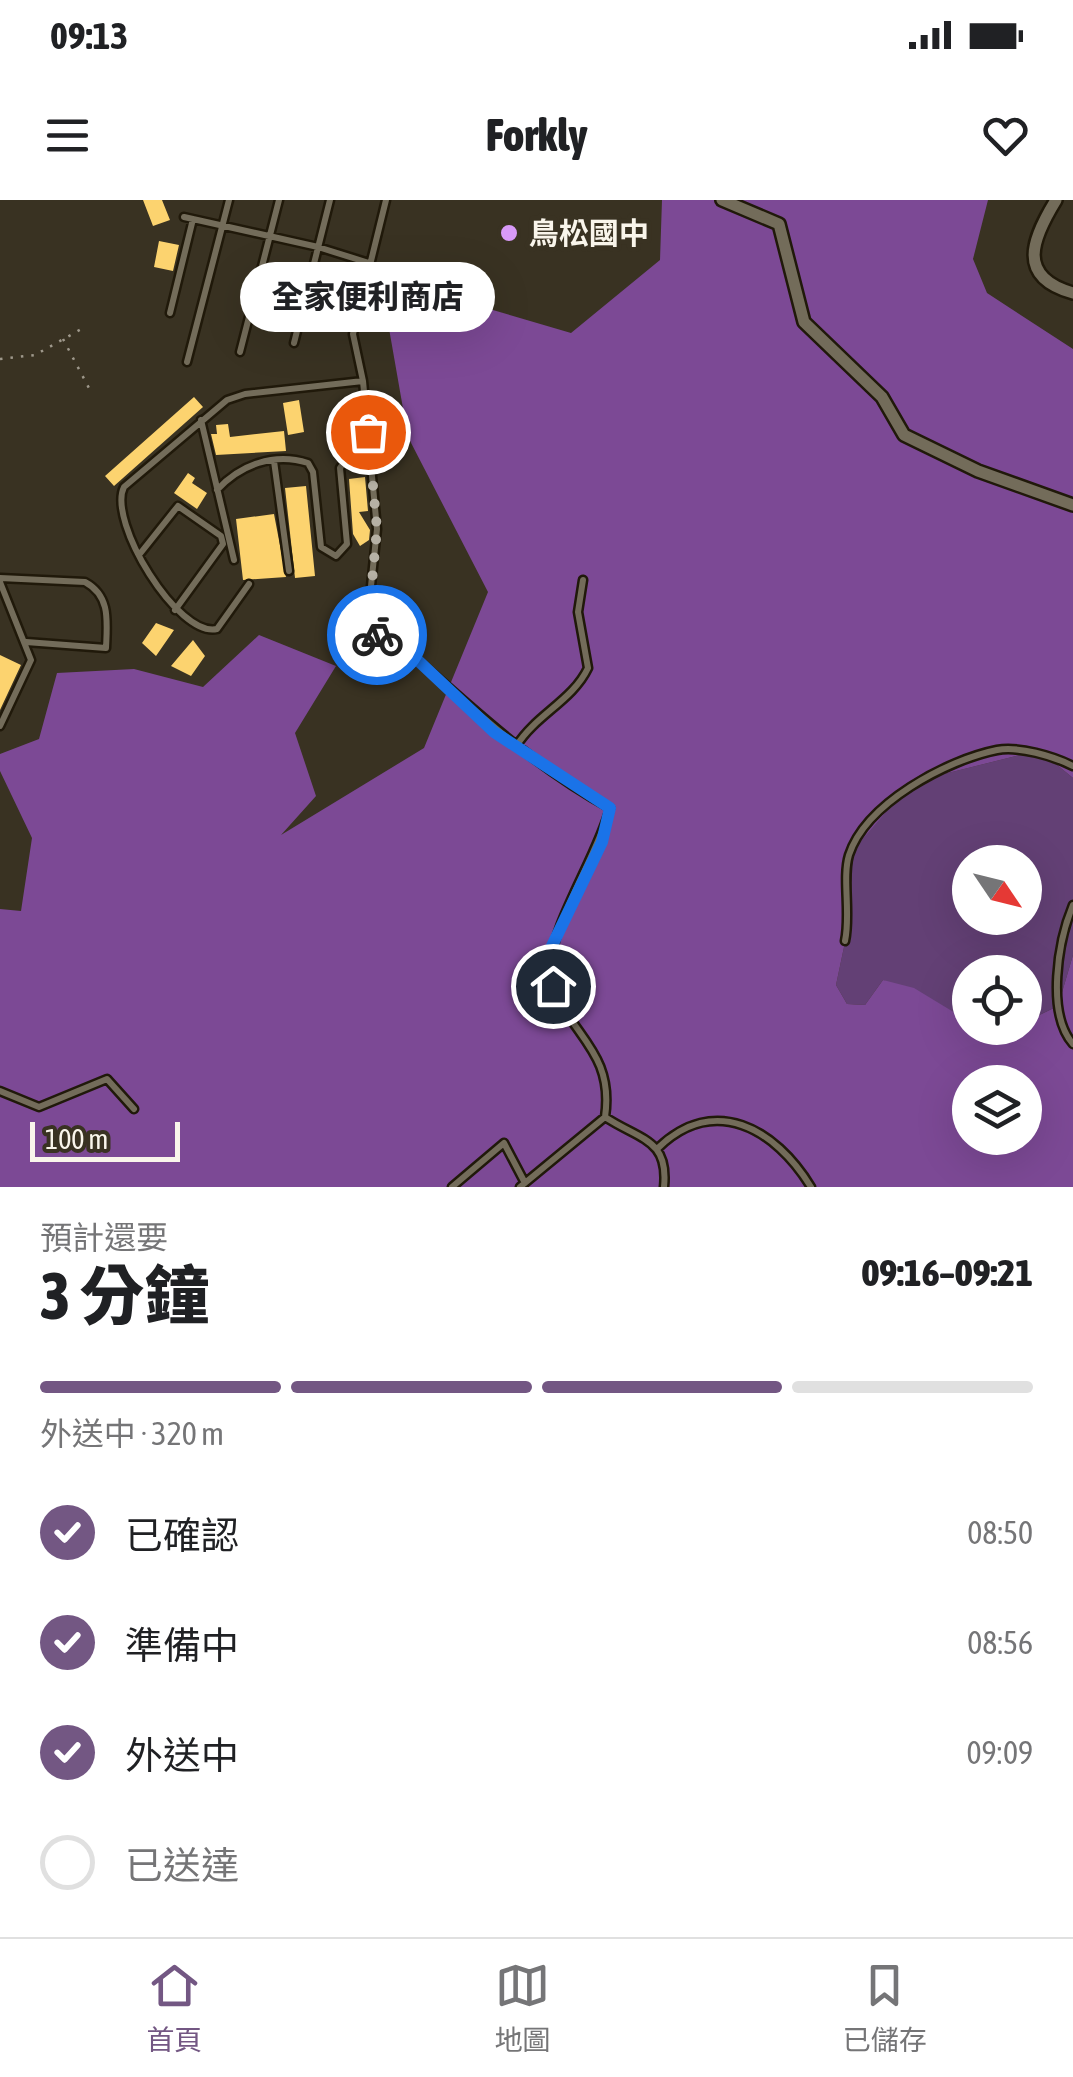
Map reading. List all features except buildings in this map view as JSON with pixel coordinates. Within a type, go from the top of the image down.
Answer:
[{"type":"street","points":[[722,200],[779,224],[804,322],[882,397],[904,434],[978,471],[1073,506]]},
{"type":"street","points":[[1056,200],[1034,246],[1033,260],[1050,284],[1073,293]]},
{"type":"lane","points":[[187,362],[229,200]]},
{"type":"lane","points":[[240,352],[279,200]]},
{"type":"lane","points":[[294,343],[330,200]]},
{"type":"lane","points":[[386,200],[353,334],[363,381],[377,529],[370,630],[402,647],[494,732],[610,808],[602,842],[551,948],[559,1000],[606,1074],[606,1117]]},
{"type":"lane","points":[[170,313],[188,218],[318,247],[368,263]]},
{"type":"lane","points":[[249,584],[217,629],[204,630],[175,610],[128,535],[120,494],[201,420],[245,394],[363,381]]},
{"type":"lane","points":[[201,420],[234,560]]},
{"type":"lane","points":[[217,490],[237,469],[274,461],[308,463],[313,472],[321,547],[336,556],[347,544],[340,468],[346,461],[371,456]]},
{"type":"lane","points":[[274,461],[289,572]]},
{"type":"lane","points":[[138,555],[178,506],[222,536],[223,544],[175,610]]},
{"type":"lane","points":[[0,726],[30,667],[26,642],[0,580],[90,584],[108,612],[106,648],[26,642]]},
{"type":"lane","points":[[518,745],[527,730],[573,690],[588,668],[578,612],[584,580]]},
{"type":"lane","points":[[846,941],[850,916],[849,856],[882,810],[910,786],[999,749],[1073,766]]},
{"type":"lane","points":[[1073,906],[1055,998],[1058,1022],[1073,1044]]},
{"type":"lane","points":[[0,1091],[40,1106],[107,1079],[134,1110]]},
{"type":"lane","points":[[606,1117],[658,1148],[666,1162],[664,1187]]},
{"type":"lane","points":[[452,1187],[504,1143],[526,1182],[606,1117]]},
{"type":"lane","points":[[658,1148],[678,1129],[698,1120],[716,1118],[736,1123],[781,1150],[810,1187]]},
{"type":"path","points":[[0,359],[35,355],[85,327]]},
{"type":"path","points":[[63,339],[90,390]]},
{"type":"shaded area","points":[[662,200],[988,200],[973,259],[987,293],[1073,349],[1073,778],[1051,760],[1024,754],[912,782],[846,858],[844,947],[836,985],[847,1004],[865,1005],[883,980],[914,988],[952,1011],[952,1045],[1042,1045],[1042,1014],[1058,1006],[1073,955],[1073,1187],[0,1187],[0,909],[21,911],[32,838],[0,771],[0,754],[39,739],[57,673],[134,669],[203,687],[259,635],[336,666],[295,733],[316,796],[281,835],[424,748],[488,592],[408,437],[380,277],[571,333],[660,260]]},
{"type":"shaded area","points":[[1024,754],[1051,760],[1073,778],[1073,955],[1058,1006],[1042,1014],[1042,955],[952,955],[952,1013],[883,980],[865,1005],[847,1004],[836,985],[844,947],[846,858],[912,782]]},
{"type":"way so far","points":[[368,432],[377,529],[368,624],[377,635]]},
{"type":"place","name":"鳥松國中","points":[[509,233]]},
{"type":"place","name":"全家便利商店","points":[[368,432]]},
{"type":"route","points":[[377,635],[410,653],[494,732],[610,808],[602,842],[551,948],[553,986]]}]
